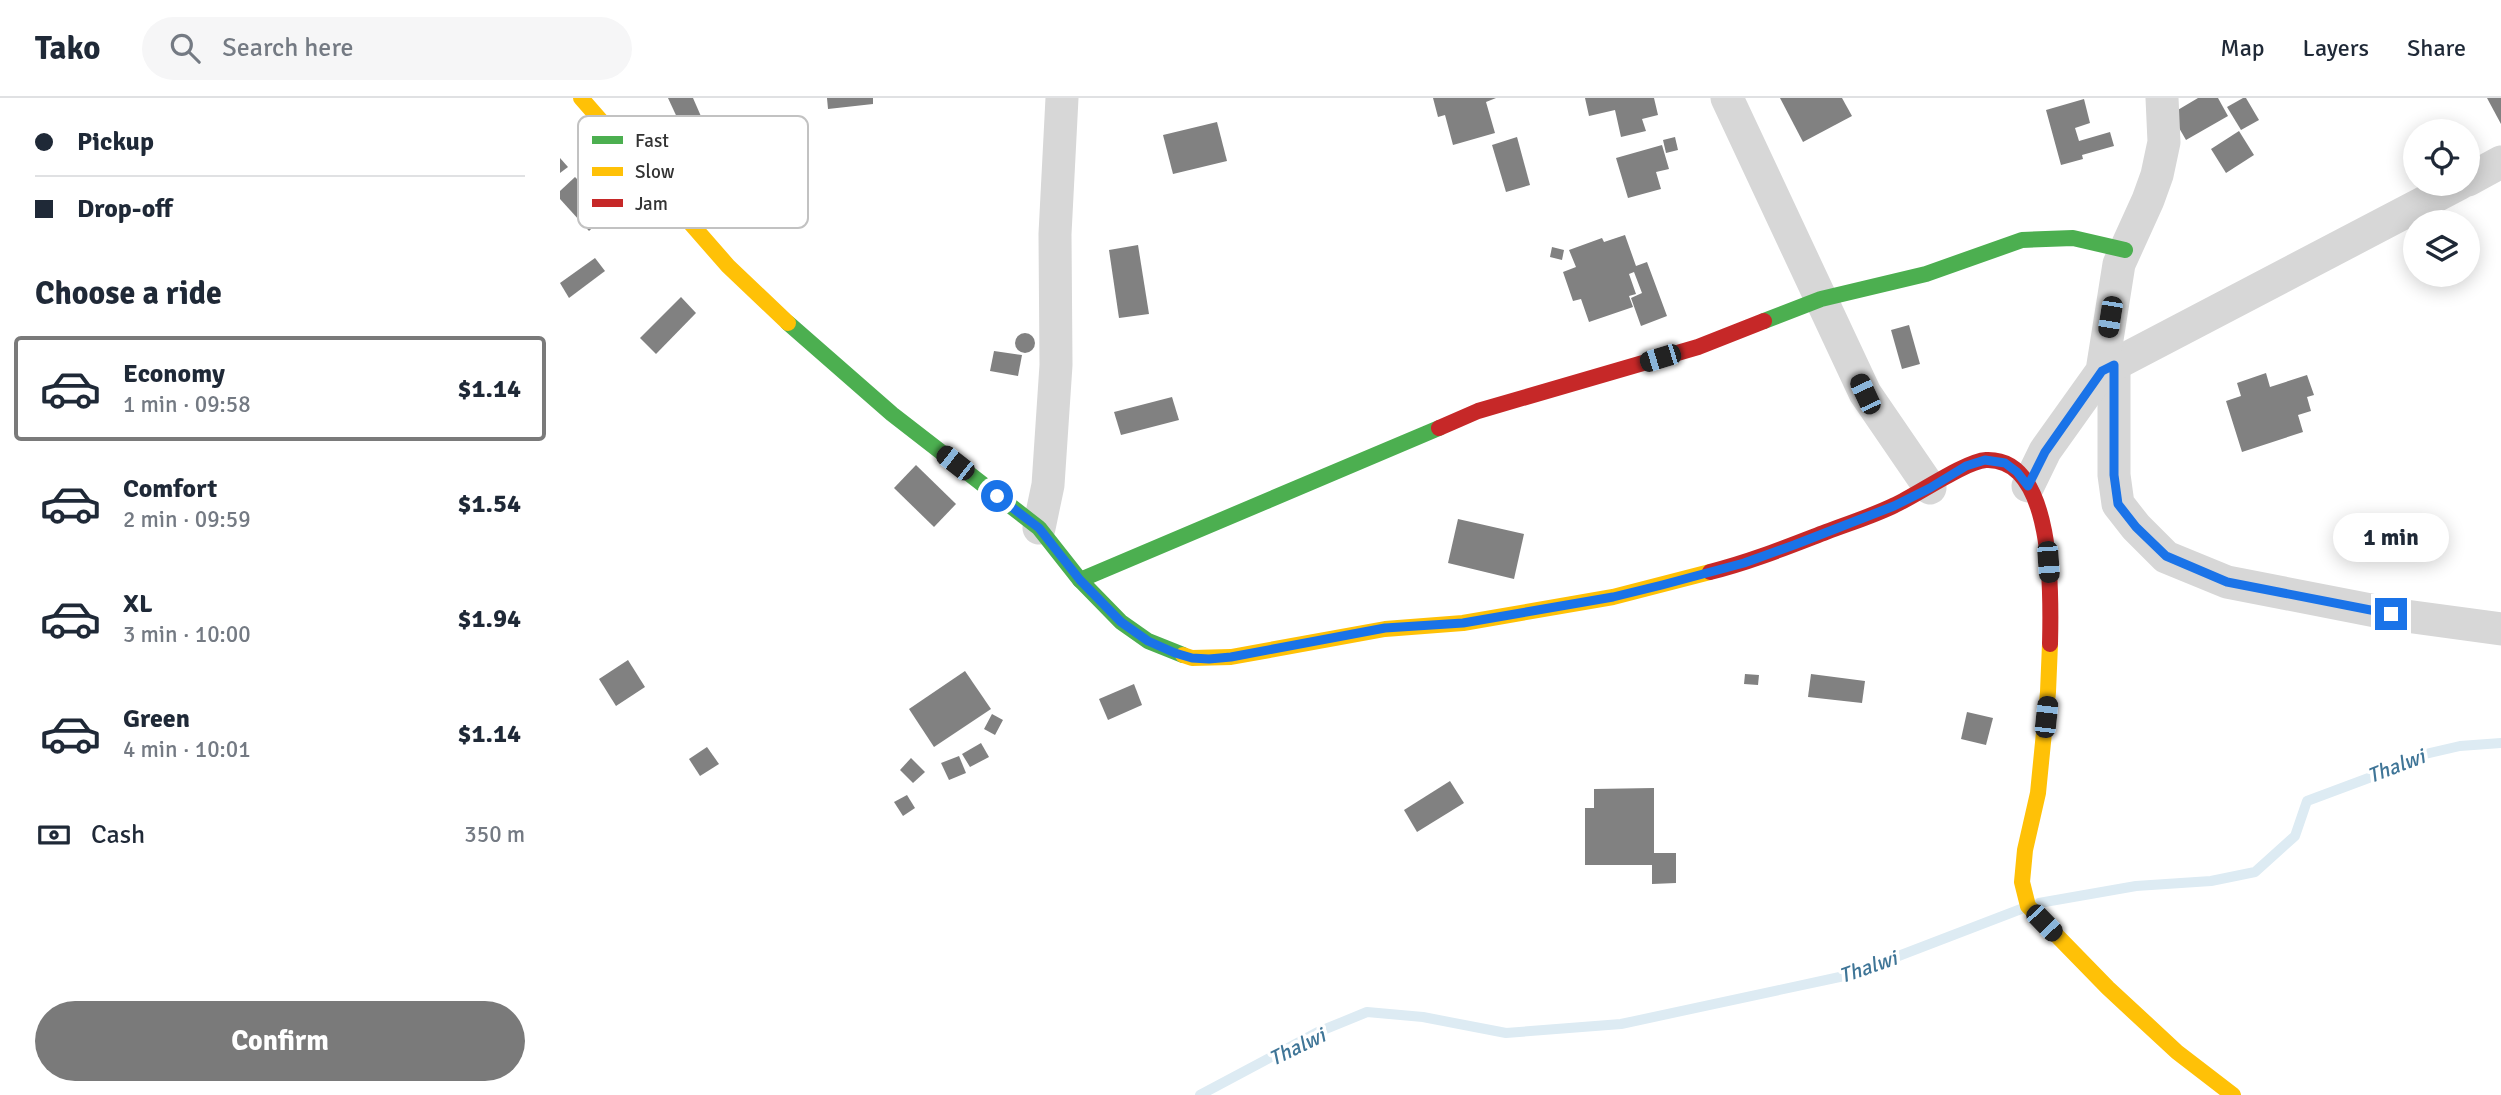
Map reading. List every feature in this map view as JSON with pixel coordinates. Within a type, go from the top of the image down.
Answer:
[{"type":"street","points":[[581,98],[596,116]]},
{"type":"street","points":[[1039,528],[1048,485],[1056,365],[1055,234],[1062,98]]},
{"type":"street","points":[[1727,98],[1865,394],[1930,488]]},
{"type":"street","points":[[2162,98],[2164,142],[2157,175],[2119,264],[2108,368],[2118,504],[2136,527],[2166,556],[2227,582],[2391,614],[2501,629]]},
{"type":"street","points":[[2480,173],[2501,162]]},
{"type":"street","points":[[2028,486],[2045,452],[2108,368],[2436,196]]},
{"type":"street","points":[[694,228],[779,315],[892,414],[1039,528],[1080,580],[1121,622],[1148,641],[1192,658],[1231,657],[1385,628],[1463,623],[1613,597],[1744,563],[1894,506],[1966,466],[1985,460],[2005,463],[2017,472],[2028,486],[2047,541],[2051,605],[2048,692],[2038,793],[2025,850],[2022,882],[2028,906],[2177,1052],[2233,1095]]},
{"type":"street","points":[[1080,580],[1478,411],[1699,347],[1821,299],[1864,286],[1926,274],[2022,240],[2073,239],[2125,250]]},
{"type":"building","points":[[668,98],[693,98],[701,116],[676,116]]},
{"type":"building","points":[[827,98],[873,98],[873,104],[828,109]]},
{"type":"building","points":[[1433,98],[1496,98],[1486,102],[1495,133],[1453,145],[1445,115],[1438,117]]},
{"type":"building","points":[[1585,98],[1654,98],[1658,115],[1642,119],[1646,131],[1621,137],[1615,110],[1589,116]]},
{"type":"building","points":[[1780,98],[1842,98],[1852,116],[1803,142]]},
{"type":"building","points":[[2198,98],[2218,98],[2228,116],[2186,140],[2171,114]]},
{"type":"building","points":[[2246,98],[2259,120],[2241,130],[2227,107]]},
{"type":"building","points":[[2487,98],[2501,98],[2501,124]]},
{"type":"building","points":[[2084,99],[2090,123],[2075,128],[2079,141],[2110,132],[2114,146],[2082,155],[2083,159],[2061,165],[2046,110]]},
{"type":"building","points":[[1217,122],[1227,161],[1173,174],[1163,135]]},
{"type":"building","points":[[2239,131],[2254,155],[2226,173],[2211,149]]},
{"type":"building","points":[[1517,137],[1530,185],[1506,192],[1492,145]]},
{"type":"building","points":[[1675,137],[1678,150],[1666,153],[1663,140]]},
{"type":"building","points":[[1662,145],[1669,169],[1656,172],[1661,189],[1628,198],[1616,158]]},
{"type":"building","points":[[560,158],[568,167],[560,173]]},
{"type":"building","points":[[575,177],[578,180],[578,219],[560,199],[560,191]]},
{"type":"building","points":[[1625,235],[1636,266],[1647,262],[1667,316],[1641,326],[1631,298],[1642,293],[1634,272],[1629,274],[1636,294],[1629,296],[1633,307],[1589,322],[1581,299],[1573,301],[1563,272],[1576,267],[1569,250],[1602,238],[1604,242]]},
{"type":"building","points":[[1138,245],[1149,314],[1119,318],[1109,250]]},
{"type":"building","points":[[1552,247],[1564,250],[1562,260],[1550,257]]},
{"type":"building","points":[[595,258],[605,271],[569,298],[560,283]]},
{"type":"building","points":[[681,297],[696,313],[656,354],[640,338]]},
{"type":"building","points":[[1909,325],[1920,364],[1902,369],[1891,330]]},
{"type":"building","points":[[1025,333],[1032,336],[1035,343],[1032,350],[1025,353],[1018,350],[1015,343],[1018,336]]},
{"type":"building","points":[[994,351],[1022,355],[1018,376],[990,371]]},
{"type":"building","points":[[2266,373],[2270,387],[2307,375],[2314,395],[2307,397],[2311,411],[2298,415],[2303,432],[2242,452],[2226,401],[2241,396],[2237,383]]},
{"type":"building","points":[[1172,397],[1179,420],[1121,435],[1114,412]]},
{"type":"building","points":[[916,465],[956,504],[934,527],[894,488]]},
{"type":"building","points":[[1458,519],[1524,534],[1514,579],[1448,563]]},
{"type":"building","points":[[628,660],[645,687],[616,706],[599,679]]},
{"type":"building","points":[[965,671],[991,709],[934,747],[909,709]]},
{"type":"building","points":[[1745,674],[1759,675],[1758,685],[1744,684]]},
{"type":"building","points":[[1811,674],[1865,681],[1862,703],[1808,697]]},
{"type":"building","points":[[1134,684],[1142,705],[1108,720],[1099,699]]},
{"type":"building","points":[[1967,712],[1993,718],[1986,745],[1961,739]]},
{"type":"building","points":[[992,714],[1003,720],[995,735],[984,729]]},
{"type":"building","points":[[981,743],[989,757],[970,767],[962,754]]},
{"type":"building","points":[[707,747],[719,764],[700,776],[689,759]]},
{"type":"building","points":[[959,756],[966,773],[949,780],[941,763]]},
{"type":"building","points":[[911,758],[925,772],[913,783],[900,770]]},
{"type":"building","points":[[1450,781],[1464,803],[1417,832],[1404,810]]},
{"type":"building","points":[[1654,788],[1654,853],[1676,853],[1676,883],[1652,884],[1652,865],[1585,865],[1585,808],[1594,808],[1594,789]]},
{"type":"building","points":[[907,795],[915,808],[903,816],[894,802]]},
{"type":"waterway","name":"Thalwi","points":[[2039,903],[2136,886],[2211,881],[2255,872],[2295,836],[2307,801],[2421,755],[2460,746],[2501,743]]},
{"type":"waterway","name":"Thalwi","points":[[1200,1095],[1318,1032],[1367,1012],[1423,1017],[1506,1033],[1621,1024],[1849,975],[2021,909]]},
{"type":"traffic: fast","points":[[1764,321],[1821,299],[1926,274],[2022,240],[2073,238],[2125,250]]},
{"type":"traffic: fast","points":[[788,323],[892,414],[1039,528],[1080,580],[1121,622],[1148,641],[1183,655]]},
{"type":"traffic: fast","points":[[1080,580],[1439,428]]},
{"type":"traffic: slow","points":[[581,98],[597,116]]},
{"type":"traffic: slow","points":[[695,228],[728,266],[788,323]]},
{"type":"traffic: slow","points":[[1183,655],[1192,658],[1231,657],[1385,629],[1463,623],[1613,597],[1710,572]]},
{"type":"traffic: slow","points":[[2050,644],[2038,793],[2025,850],[2022,882],[2028,906],[2108,988],[2177,1052],[2233,1095]]},
{"type":"traffic: jam","points":[[1439,428],[1478,411],[1698,347],[1764,321]]},
{"type":"traffic: jam","points":[[1710,572],[1740,564],[1878,513],[1966,466],[1986,460],[2009,465],[2026,481],[2037,505],[2045,534],[2049,565],[2050,644]]},
{"type":"route","points":[[997,496],[1039,528],[1080,580],[1121,622],[1148,641],[1192,658],[1231,657],[1385,628],[1463,623],[1563,606],[1687,579],[1744,563],[1894,506],[1966,466],[1985,460],[2005,463],[2017,472],[2028,486],[2045,452],[2102,371],[2114,365],[2114,475],[2118,504],[2136,527],[2166,556],[2227,582],[2391,614]]}]
